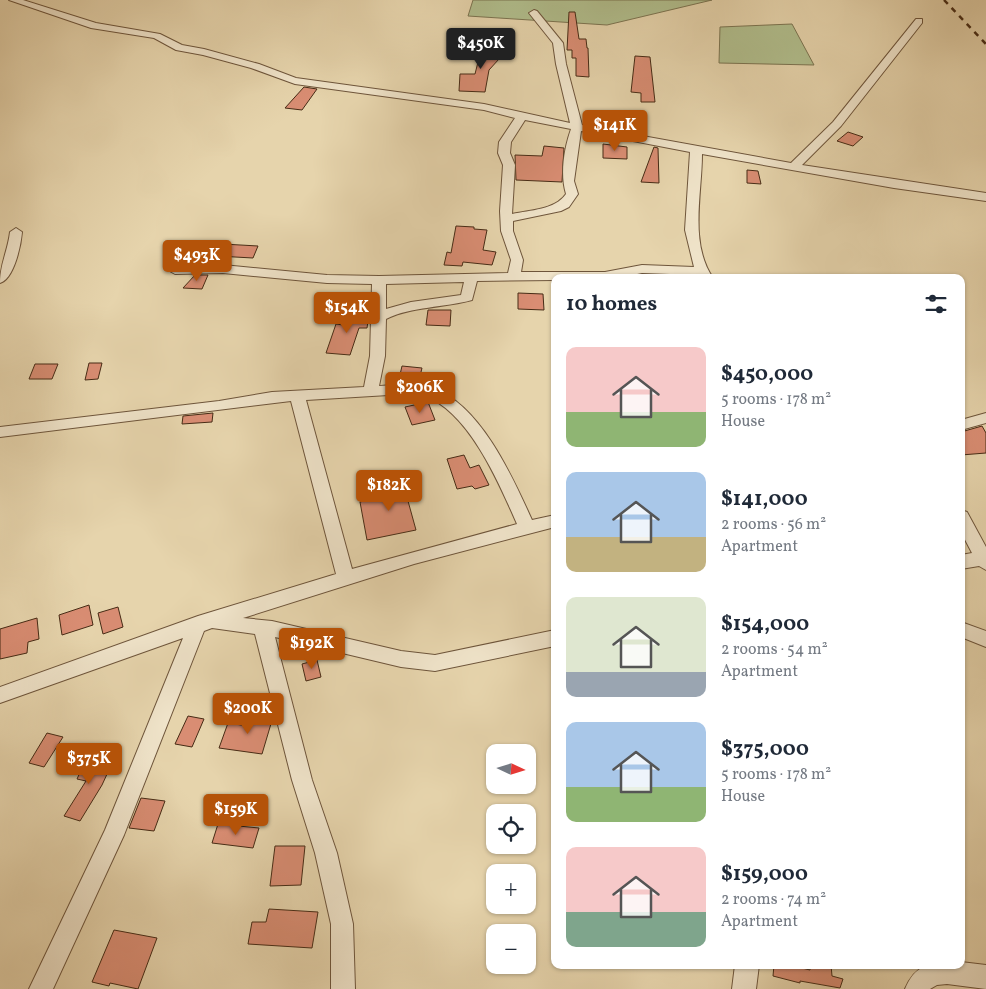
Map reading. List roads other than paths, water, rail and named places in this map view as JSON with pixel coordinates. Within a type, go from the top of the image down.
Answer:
[{"type":"street","points":[[14,0],[94,26],[157,36],[179,48],[204,52],[255,66],[284,78],[484,107],[696,150],[894,184],[986,196]]},
{"type":"street","points":[[506,219],[557,208],[569,199],[572,194],[568,181],[573,140],[577,127],[562,70],[558,42],[534,13]]},
{"type":"street","points":[[794,166],[837,124],[919,21]]},
{"type":"street","points":[[514,277],[517,260],[507,231],[509,164],[504,153],[505,142],[522,116]]},
{"type":"street","points":[[616,274],[642,269],[704,274],[691,230],[696,175],[696,150]]},
{"type":"street","points":[[0,278],[4,265],[15,248],[16,232]]},
{"type":"street","points":[[175,270],[223,269],[327,279],[379,280],[551,277]]},
{"type":"street","points":[[378,317],[391,310],[404,307],[444,303],[467,297],[471,278]]},
{"type":"street","points":[[369,391],[373,386],[378,359],[379,280]]},
{"type":"street","points":[[0,432],[296,395],[360,394],[369,391],[427,391],[452,407],[473,430],[496,462],[527,527]]},
{"type":"street","points":[[296,395],[303,413],[327,514],[345,576]]},
{"type":"street","points":[[965,424],[986,418]]},
{"type":"street","points":[[0,695],[202,622],[345,576],[551,522]]},
{"type":"street","points":[[965,523],[985,560],[965,562]]},
{"type":"street","points":[[202,622],[263,628],[401,659],[435,663],[527,646],[551,639]]},
{"type":"street","points":[[41,989],[113,835],[202,622]]},
{"type":"street","points":[[263,628],[302,780],[326,853],[342,924],[343,989]]},
{"type":"street","points":[[965,631],[986,639]]},
{"type":"street","points":[[744,989],[746,969]]},
{"type":"street","points":[[917,989],[922,978],[929,974],[954,973],[986,977]]},
{"type":"railway","points":[[944,0],[986,44]]}]
